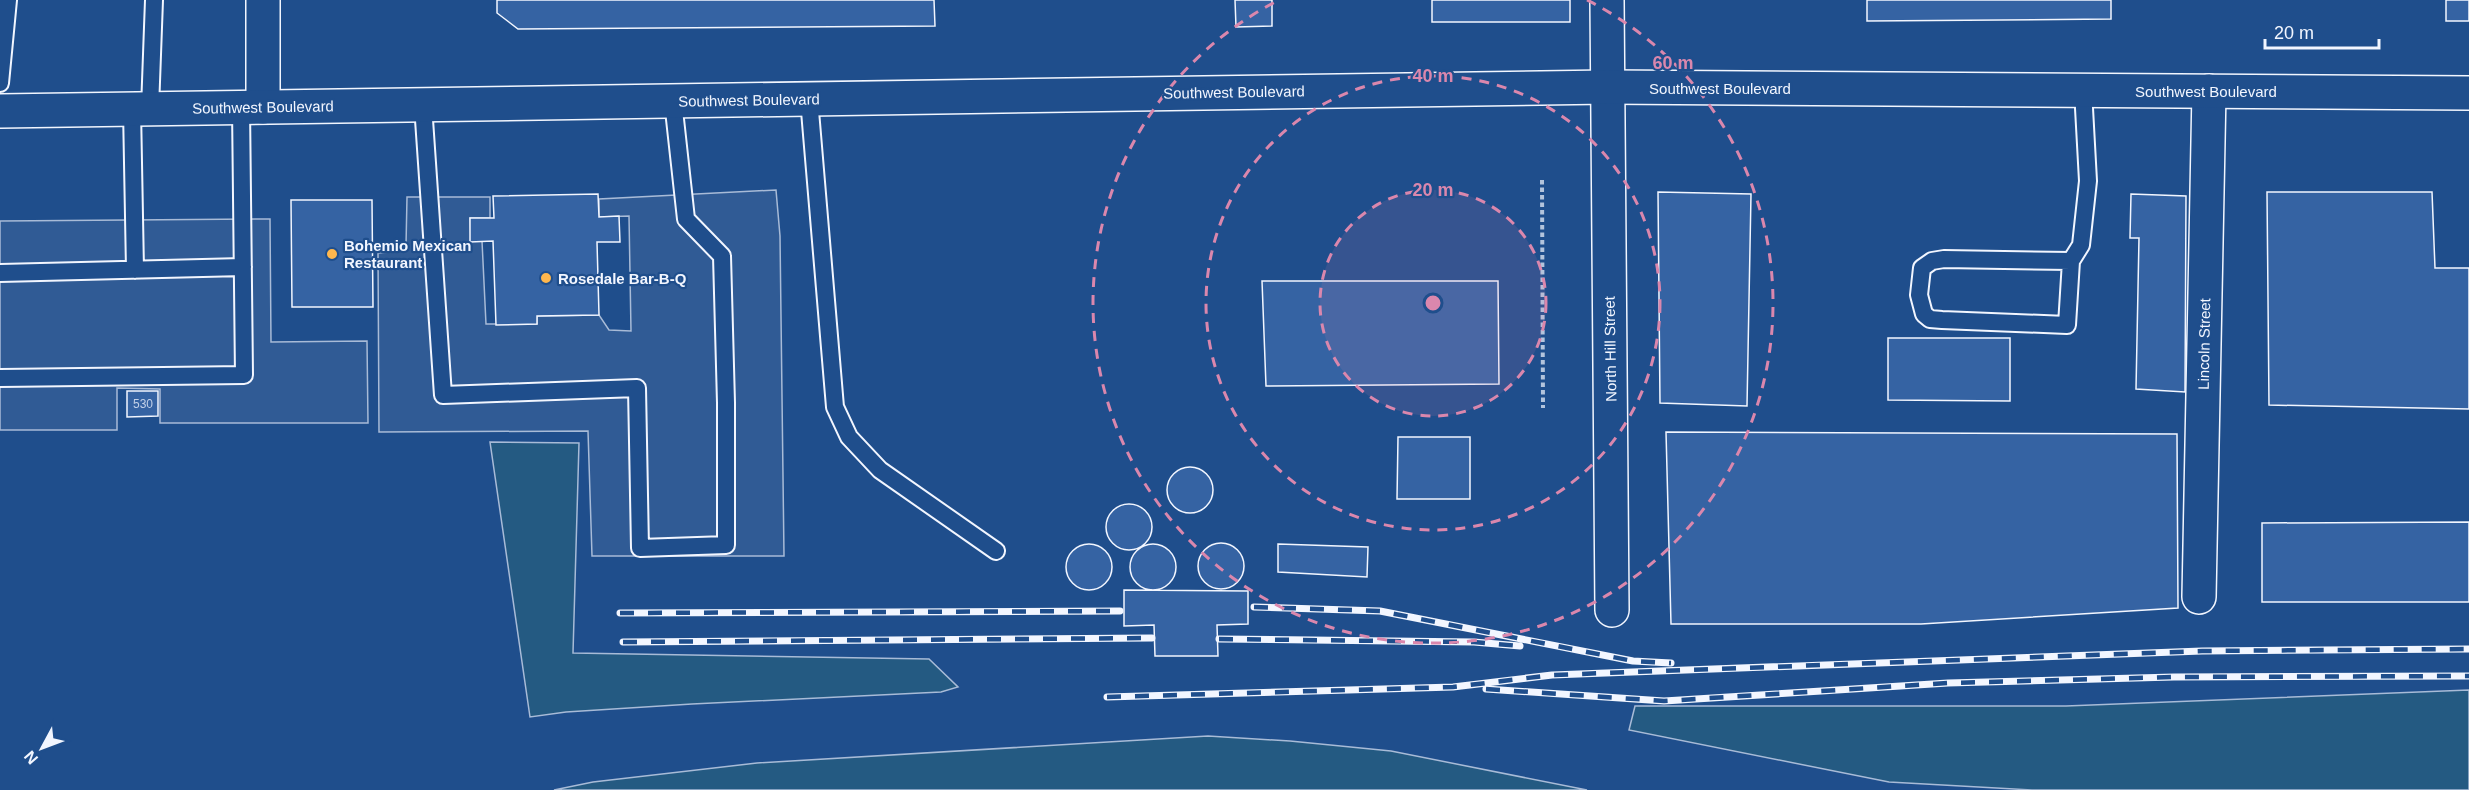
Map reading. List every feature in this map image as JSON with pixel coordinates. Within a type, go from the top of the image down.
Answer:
[{"type":"main road","points":[[252,107],[263,0]]},
{"type":"main road","name":"North Hill Street","points":[[1607,0],[1612,610]]},
{"type":"main road","name":"Southwest Boulevard","points":[[0,111],[1608,87],[2469,93]]},
{"type":"main road","name":"Lincoln Street","points":[[2199,597],[2209,91]]},
{"type":"lane","points":[[0,82],[8,0]]},
{"type":"lane","points":[[135,270],[141,109],[154,0]]},
{"type":"lane","points":[[2072,261],[1944,259],[1932,261],[1922,268],[1919,295],[1924,314],[1930,319],[1942,320],[2067,325],[2072,261],[2081,245],[2088,181],[2083,90]]},
{"type":"lane","points":[[809,99],[835,407],[849,437],[880,470],[996,552]]},
{"type":"lane","points":[[423,105],[443,395],[637,388],[640,548],[726,545],[726,403],[722,256],[686,219],[673,101]]},
{"type":"lane","points":[[0,378],[244,375],[243,267],[252,107]]},
{"type":"lane","points":[[0,273],[243,267]]},
{"type":"path","points":[[1542,180],[1543,408]]},
{"type":"shaded area","points":[[776,190],[780,236],[784,556],[592,556],[588,431],[379,432],[378,253],[399,251],[406,246],[407,197],[490,197],[490,218],[470,218],[471,241],[482,241],[486,324],[537,324],[537,316],[599,315],[609,330],[631,331],[629,216],[599,217],[599,199]]},
{"type":"shaded area","points":[[270,219],[271,342],[367,341],[368,423],[160,423],[160,389],[117,388],[117,430],[0,430],[0,221]]},
{"type":"shaded area","points":[[490,442],[579,443],[573,653],[929,659],[958,687],[941,692],[692,704],[566,712],[530,717]]},
{"type":"shaded area","points":[[2469,690],[2469,790],[2032,790],[1889,782],[1629,730],[1635,706],[2066,706]]},
{"type":"shaded area","points":[[1208,736],[1391,751],[1587,790],[554,790],[593,782],[757,763]]},
{"type":"building","points":[[497,0],[934,0],[935,26],[518,29],[497,13]]},
{"type":"building","points":[[1235,0],[1272,0],[1272,26],[1236,27]]},
{"type":"building","points":[[1432,0],[1570,0],[1570,22],[1432,22]]},
{"type":"building","points":[[1867,0],[2111,0],[2111,19],[1867,21]]},
{"type":"building","points":[[2446,0],[2469,0],[2469,21],[2446,21]]},
{"type":"building","points":[[1658,192],[1751,194],[1747,406],[1660,403]]},
{"type":"building","points":[[2267,192],[2432,192],[2435,268],[2469,268],[2469,409],[2269,405]]},
{"type":"building","name":"Rosedale Bar-B-Q","points":[[598,194],[599,217],[619,216],[620,242],[597,242],[599,315],[537,316],[537,324],[496,325],[493,241],[470,242],[470,218],[494,218],[493,196]]},
{"type":"building","points":[[2131,194],[2186,196],[2185,392],[2136,389],[2139,238],[2130,238]]},
{"type":"building","name":"Bohemio Mexican Restaurant","points":[[291,200],[372,200],[373,307],[292,307]]},
{"type":"building","points":[[1262,281],[1498,281],[1499,384],[1266,386]]},
{"type":"building","points":[[1888,338],[2010,338],[2010,401],[1888,400]]},
{"type":"building","points":[[127,391],[158,391],[158,416],[127,417]]},
{"type":"building","points":[[1666,432],[2177,434],[2178,608],[1921,624],[1671,624]]},
{"type":"building","points":[[1398,437],[1470,437],[1470,499],[1397,499]]},
{"type":"building","points":[[1190,467],[1206,474],[1213,490],[1206,506],[1190,513],[1174,506],[1167,490],[1174,474]]},
{"type":"building","points":[[1129,504],[1145,511],[1152,527],[1145,543],[1129,550],[1113,543],[1106,527],[1113,511]]},
{"type":"building","points":[[2469,522],[2469,602],[2262,602],[2262,523]]},
{"type":"building","points":[[1221,543],[1237,550],[1244,566],[1237,582],[1221,589],[1205,582],[1198,566],[1205,550]]},
{"type":"building","points":[[1089,544],[1105,551],[1112,567],[1105,583],[1089,590],[1073,583],[1066,567],[1073,551]]},
{"type":"building","points":[[1153,544],[1169,551],[1176,567],[1169,583],[1153,590],[1137,583],[1130,567],[1137,551]]},
{"type":"building","points":[[1278,544],[1368,547],[1367,577],[1278,572]]},
{"type":"building","points":[[1124,590],[1248,591],[1248,624],[1217,625],[1218,656],[1155,656],[1154,625],[1124,626]]},
{"type":"railway","points":[[1254,607],[1380,611],[1633,661],[1671,663]]},
{"type":"railway","points":[[620,613],[1120,611]]},
{"type":"railway","points":[[623,642],[1152,638]]},
{"type":"railway","points":[[1219,639],[1474,642],[1520,646]]},
{"type":"railway","points":[[1107,697],[1453,687],[1552,675],[2202,651],[2469,649]]},
{"type":"railway","points":[[1486,689],[1664,701],[1948,683],[2174,677],[2469,676]]},
{"type":"place","name":"Bohemio Mexican Restaurant","points":[[332,254]]},
{"type":"place","name":"Rosedale Bar-B-Q","points":[[546,278]]}]
